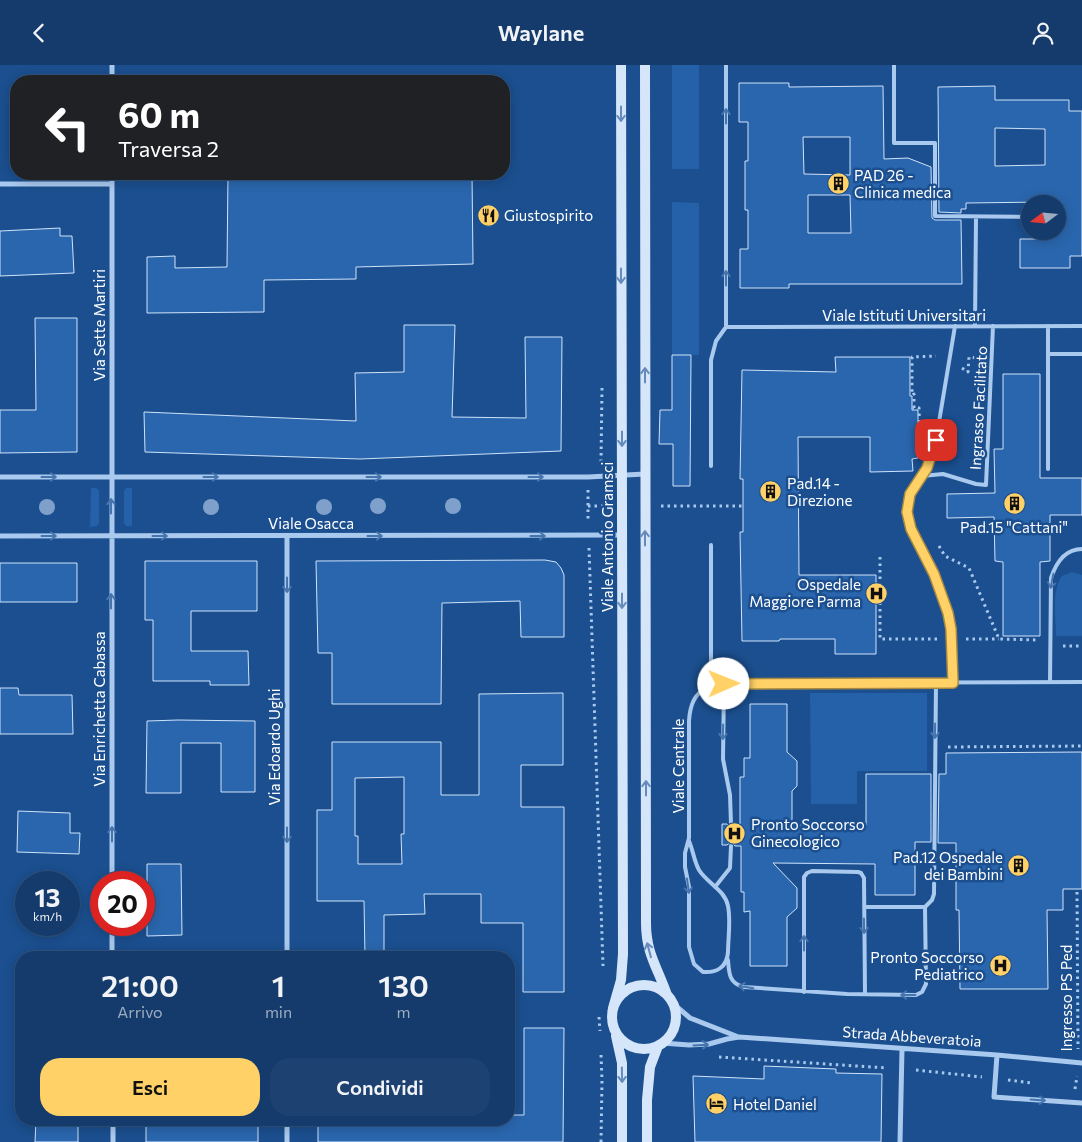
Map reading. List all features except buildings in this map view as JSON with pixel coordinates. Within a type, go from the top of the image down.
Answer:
[{"type":"main road","name":"Viale Antonio Gramsci","points":[[621,65],[623,954],[621,980],[612,1014],[622,1063],[622,1142]]},
{"type":"main road","points":[[645,65],[646,931],[650,953],[676,1012],[675,1025],[672,1032],[660,1044],[650,1067],[647,1099],[647,1142]]},
{"type":"main road","points":[[613,1008],[624,991],[636,986],[649,985],[661,990],[669,997]]},
{"type":"main road","points":[[614,1027],[620,1039],[632,1047],[645,1049],[660,1044]]},
{"type":"street","name":"Via Sette Martiri","points":[[111,536],[112,180]]},
{"type":"street","points":[[0,184],[112,184]]},
{"type":"street","points":[[0,477],[588,477],[645,474]]},
{"type":"street","name":"Viale Osacca","points":[[0,536],[622,535]]},
{"type":"street","name":"Via Enrichetta Cabassa","points":[[111,536],[112,871]]},
{"type":"street","name":"Via Edoardo Ughi","points":[[287,536],[287,951]]},
{"type":"street","points":[[112,936],[112,951]]},
{"type":"street","name":"Strada Abbeveratoia","points":[[669,997],[690,1018],[739,1037]]},
{"type":"street","name":"Strada Abbeveratoia","points":[[660,1044],[709,1044],[739,1037],[1080,1062]]},
{"type":"street","points":[[900,1142],[902,1049]]},
{"type":"street","points":[[997,1055],[994,1097],[1082,1103]]},
{"type":"street","points":[[113,1126],[113,1142]]},
{"type":"street","points":[[287,1126],[287,1142]]},
{"type":"lane","points":[[711,466],[711,360],[716,341],[726,327],[726,65]]},
{"type":"lane","points":[[894,65],[894,143],[935,143],[935,216],[1021,217]]},
{"type":"lane","points":[[975,326],[976,217]]},
{"type":"lane","points":[[953,683],[950,621],[942,594],[907,518],[908,500],[912,489],[922,476],[930,459],[939,429],[955,326]]},
{"type":"lane","name":"Ingrasso Facilitato","points":[[922,476],[943,474],[976,484],[986,485],[993,326]]},
{"type":"lane","points":[[1048,326],[1048,469]]},
{"type":"lane","name":"Viale Istituti Universitari","points":[[726,327],[1082,326]]},
{"type":"lane","points":[[1048,354],[1082,354]]},
{"type":"lane","points":[[711,545],[711,686],[724,684],[1082,682]]},
{"type":"lane","points":[[1050,683],[1051,578],[1063,556],[1072,550],[1082,549]]},
{"type":"lane","points":[[864,907],[925,907],[932,900],[934,894],[936,683]]},
{"type":"lane","points":[[724,684],[723,759],[730,795],[731,824]]},
{"type":"lane","name":"Viale Centrale","points":[[689,838],[689,711],[698,693],[711,686]]},
{"type":"lane","points":[[689,838],[698,868],[724,896],[728,907],[729,973],[736,985],[804,992],[916,995],[924,990],[926,984],[925,907]]},
{"type":"lane","points":[[689,838],[685,853],[685,867],[689,887],[689,943],[691,957],[700,970],[712,972],[724,965],[728,952]]},
{"type":"lane","points":[[715,887],[730,868],[732,846]]},
{"type":"lane","points":[[804,992],[804,878],[806,874],[812,871],[862,873],[864,878],[865,994]]},
{"type":"path","points":[[602,383],[602,461],[588,477],[588,536],[603,972]]},
{"type":"path","points":[[588,506],[622,506]]},
{"type":"path","points":[[645,506],[743,506]]},
{"type":"path","points":[[939,546],[945,556],[969,568],[999,639]]},
{"type":"path","points":[[880,557],[880,639],[1042,639]]},
{"type":"path","points":[[935,747],[1082,746]]},
{"type":"path","name":"Ingresso PS Ped","points":[[1075,1103],[1080,1062],[1077,893]]},
{"type":"path","points":[[598,1014],[600,1033]]},
{"type":"path","points":[[601,1052],[601,1142]]},
{"type":"path","points":[[717,1057],[902,1069],[1040,1084]]},
{"type":"path","points":[[1067,1087],[1082,1088]]},
{"type":"shaded area","points":[[672,65],[699,65],[699,169],[672,169]]},
{"type":"shaded area","points":[[672,202],[699,203],[699,355],[672,355]]},
{"type":"shaded area","points":[[91,488],[99,490],[99,523],[97,526],[90,527]]},
{"type":"shaded area","points":[[126,488],[132,488],[132,526],[126,526],[124,523],[124,491]]},
{"type":"shaded area","points":[[1072,572],[1082,575],[1082,636],[1056,636],[1056,589],[1062,576]]},
{"type":"shaded area","points":[[810,693],[927,693],[927,771],[857,771],[857,804],[811,804]]},
{"type":"place","name":"PAD 26 - Clinica medica","points":[[838,184]]},
{"type":"place","name":"Giustospirito","points":[[488,215]]},
{"type":"place","name":"Pad.14 - Direzione","points":[[771,492]]},
{"type":"place","name":"Pad.15 \"Cattani\"","points":[[1014,504]]},
{"type":"place","name":"Ospedale Maggiore Parma","points":[[877,593]]},
{"type":"place","name":"Pronto Soccorso Ginecologico","points":[[735,833]]},
{"type":"place","name":"Pad.12 Ospedale dei Bambini","points":[[1019,866]]},
{"type":"place","name":"Pronto Soccorso Pediatrico","points":[[1000,966]]},
{"type":"place","name":"Hotel Daniel","points":[[717,1104]]},
{"type":"route","points":[[724,684],[953,683],[952,639],[948,613],[934,574],[907,518],[910,494],[927,468],[936,440]]}]
